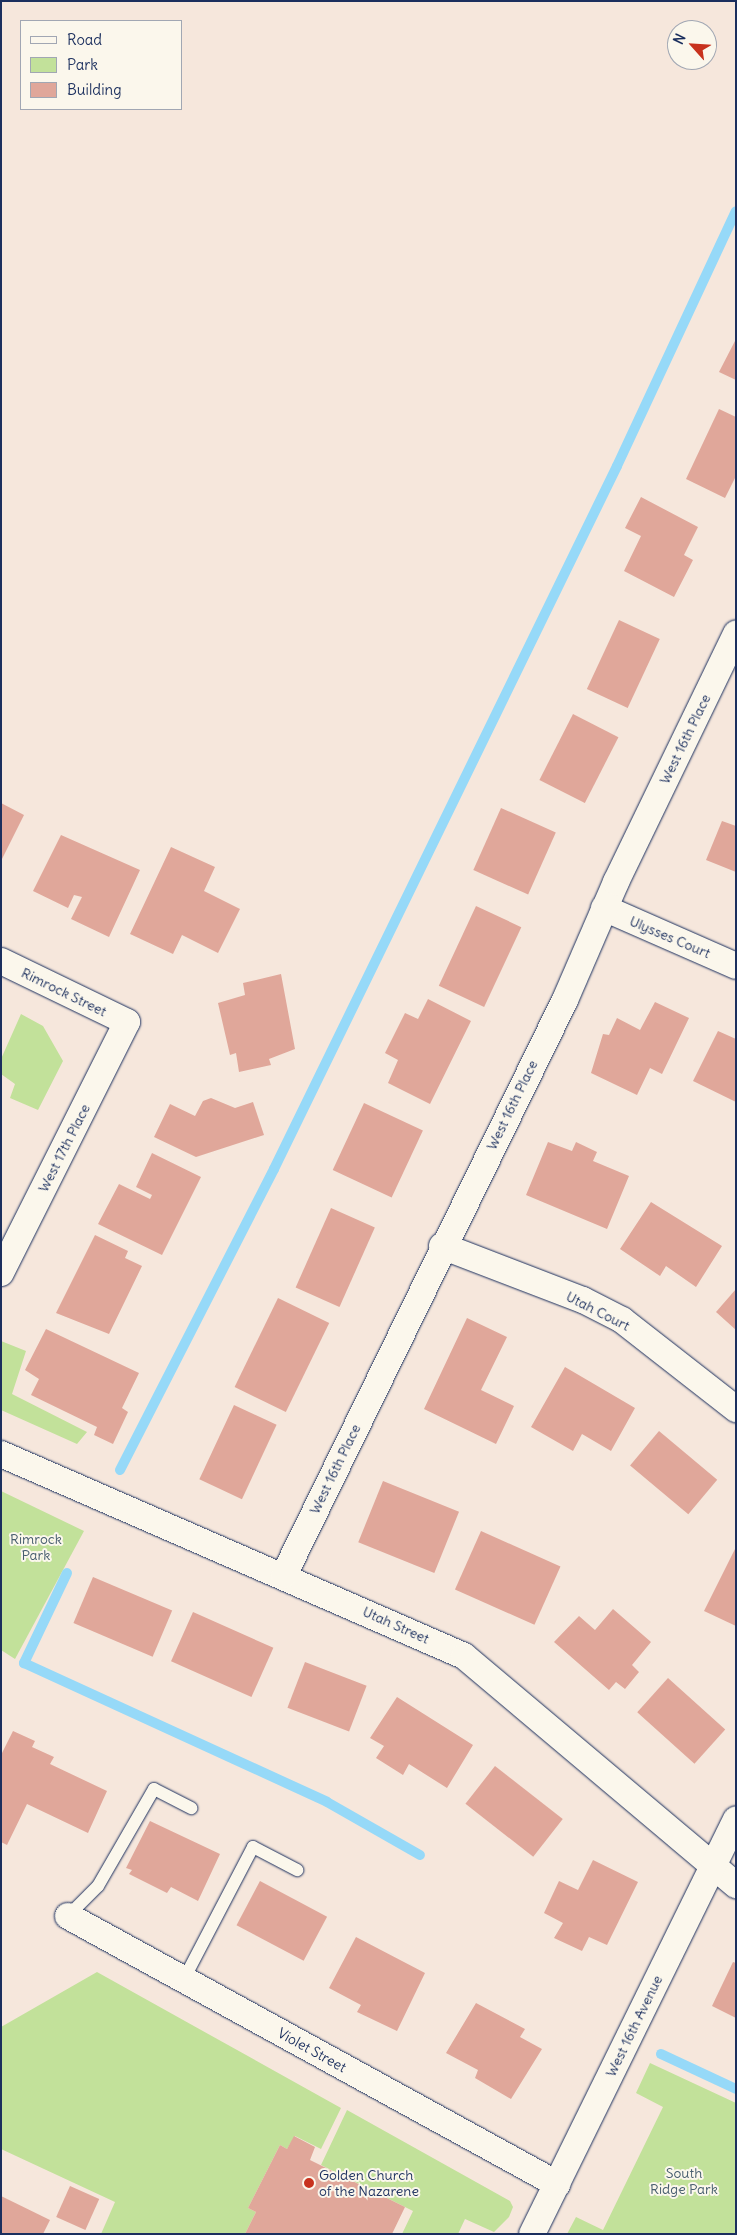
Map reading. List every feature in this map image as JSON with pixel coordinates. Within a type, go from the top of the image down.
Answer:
[{"type":"street","name":"West 16th Place","points":[[284,1575],[442,1246],[565,1000],[604,908],[736,634]]},
{"type":"street","name":"Ulysses Court","points":[[604,908],[736,966]]},
{"type":"street","name":"Rimrock Street","points":[[1,962],[127,1022]]},
{"type":"street","name":"West 17th Place","points":[[1,1273],[127,1022]]},
{"type":"street","name":"Utah Court","points":[[442,1246],[582,1300],[622,1320],[736,1408]]},
{"type":"street","name":"Utah Street","points":[[1,1454],[284,1575],[464,1656],[714,1864],[736,1885]]},
{"type":"street","name":"West 16th Avenue","points":[[532,2234],[736,1819]]},
{"type":"street","name":"Violet Street","points":[[68,1916],[557,2184]]},
{"type":"lane","points":[[68,1916],[98,1886],[154,1789],[191,1808]]},
{"type":"lane","points":[[184,1979],[253,1847],[297,1870]]},
{"type":"green space","points":[[21,1014],[43,1026],[63,1061],[38,1110],[10,1098],[15,1084],[1,1074],[1,1059]]},
{"type":"green space","points":[[1,1341],[26,1351],[12,1394],[87,1432],[77,1444],[1,1410]]},
{"type":"green space","name":"Rimrock Park","points":[[1,1491],[84,1531],[15,1659],[1,1650]]},
{"type":"green space","points":[[97,1972],[341,2108],[321,2149],[295,2136],[287,2149],[280,2145],[248,2208],[256,2212],[245,2234],[101,2234],[115,2202],[1,2149],[1,2027]]},
{"type":"green space","name":"South Ridge Park","points":[[650,2063],[736,2103],[736,2234],[567,2234],[576,2217],[603,2230],[663,2107],[636,2093]]},
{"type":"green space","points":[[347,2110],[510,2201],[513,2207],[509,2217],[494,2232],[465,2219],[458,2234],[402,2234],[413,2211],[321,2165]]},
{"type":"building","points":[[736,339],[736,380],[719,372]]},
{"type":"building","points":[[719,409],[736,417],[736,476],[725,498],[686,479]]},
{"type":"building","points":[[641,497],[698,527],[684,555],[693,560],[674,597],[624,571],[641,536],[625,528]]},
{"type":"building","points":[[619,620],[660,639],[628,708],[587,689]]},
{"type":"building","points":[[573,714],[618,737],[585,803],[539,780]]},
{"type":"building","points":[[1,803],[24,815],[1,861]]},
{"type":"building","points":[[501,808],[556,832],[528,895],[473,870]]},
{"type":"building","points":[[722,821],[736,826],[736,872],[706,860]]},
{"type":"building","points":[[61,835],[140,870],[109,937],[71,919],[82,897],[74,895],[68,908],[33,891]]},
{"type":"building","points":[[171,847],[215,867],[204,891],[240,909],[218,953],[182,935],[173,954],[130,934]]},
{"type":"building","points":[[476,906],[521,927],[484,1007],[439,986]]},
{"type":"building","points":[[281,974],[295,1049],[269,1059],[271,1065],[239,1072],[236,1053],[230,1055],[218,1003],[245,995],[243,983]]},
{"type":"building","points":[[428,999],[471,1021],[430,1104],[388,1083],[398,1060],[385,1053],[405,1013],[418,1019]]},
{"type":"building","points":[[655,1002],[689,1018],[662,1074],[650,1068],[637,1095],[591,1073],[603,1034],[609,1035],[617,1018],[640,1030]]},
{"type":"building","points":[[718,1031],[736,1039],[736,1102],[693,1081]]},
{"type":"building","points":[[211,1098],[235,1108],[253,1102],[264,1135],[196,1157],[154,1137],[170,1104],[195,1116],[203,1101]]},
{"type":"building","points":[[364,1103],[423,1130],[392,1198],[333,1170]]},
{"type":"building","points":[[548,1142],[572,1151],[576,1142],[597,1152],[593,1161],[629,1176],[607,1229],[526,1195]]},
{"type":"building","points":[[152,1153],[201,1177],[162,1255],[98,1224],[119,1184],[150,1199],[152,1195],[136,1187]]},
{"type":"building","points":[[651,1202],[722,1246],[696,1287],[666,1266],[660,1276],[620,1249]]},
{"type":"building","points":[[331,1208],[375,1228],[339,1307],[296,1287]]},
{"type":"building","points":[[95,1235],[128,1251],[125,1258],[142,1266],[109,1334],[56,1313]]},
{"type":"building","points":[[736,1289],[736,1330],[716,1312]]},
{"type":"building","points":[[278,1298],[329,1323],[286,1412],[235,1387]]},
{"type":"building","points":[[467,1318],[507,1337],[481,1390],[514,1406],[496,1444],[424,1409]]},
{"type":"building","points":[[46,1329],[139,1373],[122,1408],[128,1412],[113,1444],[94,1435],[97,1427],[31,1395],[39,1379],[25,1370]]},
{"type":"building","points":[[565,1367],[635,1408],[611,1451],[582,1434],[573,1451],[531,1427]]},
{"type":"building","points":[[234,1405],[277,1425],[242,1499],[199,1479]]},
{"type":"building","points":[[659,1431],[717,1480],[688,1514],[630,1465]]},
{"type":"building","points":[[383,1481],[459,1512],[434,1573],[358,1542]]},
{"type":"building","points":[[481,1531],[560,1566],[534,1625],[455,1589]]},
{"type":"building","points":[[736,1547],[736,1626],[704,1611]]},
{"type":"building","points":[[93,1577],[172,1611],[153,1657],[73,1623]]},
{"type":"building","points":[[613,1609],[651,1642],[632,1665],[639,1672],[625,1689],[616,1682],[609,1690],[554,1642],[579,1616],[595,1630]]},
{"type":"building","points":[[193,1612],[273,1648],[251,1697],[171,1661]]},
{"type":"building","points":[[305,1662],[367,1686],[349,1731],[287,1708]]},
{"type":"building","points":[[668,1678],[725,1730],[694,1764],[637,1712]]},
{"type":"building","points":[[397,1697],[473,1745],[447,1788],[409,1764],[403,1775],[376,1758],[384,1746],[370,1738]]},
{"type":"building","points":[[13,1731],[35,1741],[32,1747],[54,1757],[50,1764],[107,1791],[88,1833],[27,1804],[7,1845],[1,1842],[1,1755]]},
{"type":"building","points":[[495,1766],[563,1819],[533,1857],[465,1804]]},
{"type":"building","points":[[150,1821],[220,1854],[198,1901],[171,1887],[167,1893],[129,1874],[132,1870],[126,1868]]},
{"type":"building","points":[[593,1860],[638,1882],[607,1945],[589,1937],[582,1951],[554,1938],[563,1923],[544,1913],[559,1881],[578,1890]]},
{"type":"building","points":[[260,1881],[327,1917],[304,1961],[237,1925]]},
{"type":"building","points":[[356,1937],[425,1973],[397,2031],[357,2012],[361,2005],[329,1988]]},
{"type":"building","points":[[733,1962],[736,1963],[736,2018],[712,2006]]},
{"type":"building","points":[[476,2003],[525,2029],[520,2037],[542,2049],[511,2099],[475,2078],[478,2070],[446,2053]]},
{"type":"building","name":"Golden Church of the Nazarene","points":[[294,2136],[315,2147],[310,2160],[405,2207],[392,2234],[245,2234],[256,2212],[248,2208],[280,2145],[287,2149]]},
{"type":"building","points":[[70,2186],[99,2199],[85,2230],[56,2217]]},
{"type":"building","points":[[1,2196],[50,2220],[43,2234],[1,2234]]},
{"type":"waterway","points":[[120,1470],[274,1169],[617,466],[736,211]]},
{"type":"waterway","points":[[67,1573],[24,1663],[327,1802],[420,1855]]},
{"type":"waterway","points":[[661,2054],[736,2089]]},
{"type":"place","name":"Golden Church of the Nazarene","points":[[309,2183]]}]
